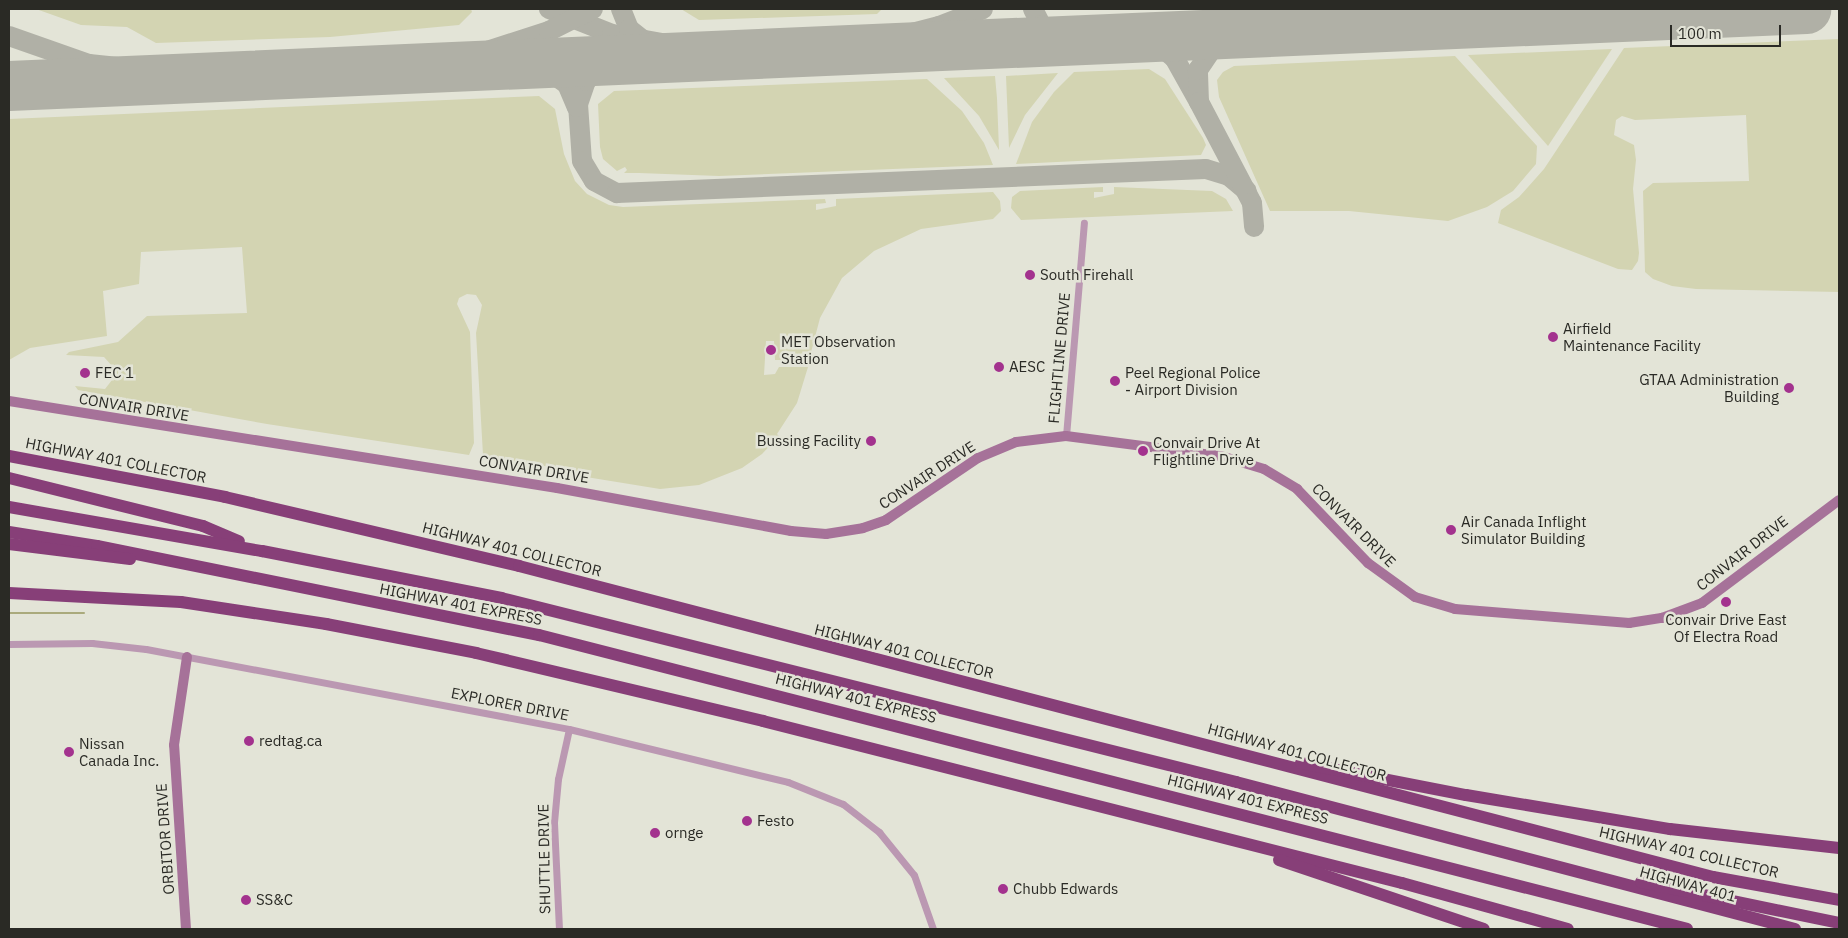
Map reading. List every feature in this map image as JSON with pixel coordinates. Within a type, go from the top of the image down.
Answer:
[{"type":"highway","name":"HIGHWAY 401 COLLECTOR","points":[[9,456],[225,497],[519,566],[1713,877],[1788,892]]},
{"type":"highway","points":[[9,478],[203,526],[262,551]]},
{"type":"highway","name":"HIGHWAY 401 EXPRESS","points":[[9,507],[262,551],[501,598],[1572,870]]},
{"type":"highway","name":"HIGHWAY 401 EXPRESS","points":[[9,532],[97,546],[151,559],[539,635],[1687,929]]},
{"type":"highway","points":[[9,544],[114,559],[151,559]]},
{"type":"highway","points":[[9,593],[181,602],[326,624],[476,653],[619,685],[1469,900],[1568,929]]},
{"type":"highway","points":[[1225,750],[1670,829],[1839,848]]},
{"type":"highway","points":[[1221,838],[1311,872],[1484,929]]},
{"type":"highway","points":[[1572,870],[1677,888],[1839,923]]},
{"type":"highway","name":"HIGHWAY 401","points":[[1572,870],[1795,929]]},
{"type":"highway","points":[[1788,892],[1839,900]]},
{"type":"highway","points":[[1788,892],[1839,906]]},
{"type":"street","name":"FLIGHTLINE DRIVE","points":[[1066,436],[1084,223]]},
{"type":"street","name":"CONVAIR DRIVE","points":[[9,401],[557,488],[792,531],[826,534],[863,528],[886,520],[996,449],[1016,442],[1066,436],[1221,456],[1264,469],[1307,499],[1383,577],[1402,590],[1432,604],[1455,609],[1592,621],[1646,621],[1680,613],[1702,603],[1839,500]]},
{"type":"street","name":"EXPLORER DRIVE","points":[[9,644],[92,643],[187,658],[569,729],[788,782],[843,804],[869,823],[897,852],[914,875],[933,929]]},
{"type":"street","name":"ORBITOR DRIVE","points":[[186,929],[174,745],[176,716],[187,658]]},
{"type":"street","name":"SHUTTLE DRIVE","points":[[559,929],[554,822],[558,779],[569,729]]},
{"type":"green space","points":[[36,9],[471,9],[472,12],[459,25],[330,37],[156,43],[127,27],[81,25]]},
{"type":"green space","points":[[681,9],[882,9],[877,14],[699,20]]},
{"type":"green space","points":[[1839,39],[1839,292],[1696,289],[1672,286],[1653,279],[1645,272],[1643,191],[1653,183],[1749,181],[1746,115],[1635,120],[1622,116],[1616,120],[1614,135],[1634,145],[1636,160],[1633,189],[1639,253],[1638,261],[1632,270],[1618,269],[1498,223],[1501,210],[1519,197],[1544,169],[1624,48]]},
{"type":"green space","points":[[1612,49],[1548,146],[1468,55]]},
{"type":"green space","points":[[1455,56],[1537,146],[1536,164],[1513,191],[1487,207],[1448,221],[1349,211],[1270,211],[1219,97],[1217,80],[1223,72],[1234,66]]},
{"type":"green space","points":[[1149,69],[1165,79],[1203,138],[1206,145],[1201,155],[1016,164],[1032,122],[1054,92],[1074,72]]},
{"type":"green space","points":[[1058,73],[1025,115],[1009,148],[1006,76]]},
{"type":"green space","points":[[995,76],[999,150],[979,116],[944,78]]},
{"type":"green space","points":[[927,79],[962,111],[984,143],[993,165],[719,176],[624,173],[627,170],[625,167],[617,171],[603,159],[600,147],[598,104],[614,91]]},
{"type":"green space","points":[[539,96],[555,109],[564,154],[575,181],[587,194],[609,205],[623,207],[825,199],[826,203],[816,204],[816,210],[836,206],[836,199],[993,192],[1000,201],[1001,211],[993,219],[921,229],[874,251],[842,278],[820,318],[809,360],[775,360],[774,341],[766,341],[764,375],[775,374],[779,367],[808,367],[797,403],[777,434],[779,436],[762,454],[742,468],[699,485],[660,489],[580,476],[534,463],[490,460],[483,455],[476,333],[482,305],[476,295],[467,294],[459,298],[457,304],[470,332],[474,443],[469,455],[267,424],[78,390],[75,386],[105,389],[112,380],[113,367],[104,357],[66,355],[69,352],[118,342],[147,316],[247,313],[242,247],[141,252],[139,284],[103,291],[107,336],[30,348],[9,360],[9,119]]},
{"type":"green space","points":[[1103,187],[1103,192],[1094,192],[1094,198],[1114,194],[1114,187],[1212,191],[1226,199],[1233,211],[1021,220],[1011,208],[1012,197],[1020,191]]},
{"type":"waterway","points":[[9,613],[84,613]]},
{"type":"taxiway","points":[[549,9],[612,34],[723,54]]},
{"type":"taxiway","points":[[375,70],[487,51],[549,31],[593,9]]},
{"type":"taxiway","points":[[621,9],[629,29],[643,40]]},
{"type":"taxiway","points":[[854,48],[939,26],[983,9]]},
{"type":"taxiway","points":[[1033,9],[1041,25],[1066,39]]},
{"type":"taxiway","points":[[1479,23],[1528,9]]},
{"type":"taxiway","points":[[1066,41],[1135,38],[1155,42],[1175,59],[1199,102],[1198,70],[1216,43],[1239,34],[1311,31]]},
{"type":"taxiway","points":[[9,36],[89,64],[213,77]]},
{"type":"taxiway","points":[[574,47],[582,161],[594,181],[617,193],[1206,169],[1229,176],[1247,191]]},
{"type":"taxiway","points":[[458,67],[541,66],[567,84],[577,107],[586,81],[599,68],[612,62],[692,57]]},
{"type":"taxiway","points":[[1199,102],[1252,203],[1254,227]]},
{"type":"runway","points":[[9,86],[1806,9]]},
{"type":"place","name":"South Firehall","points":[[1030,275]]},
{"type":"place","name":"Airfield Maintenance Facility","points":[[1553,337]]},
{"type":"place","name":"MET Observation Station","points":[[771,350]]},
{"type":"place","name":"AESC","points":[[999,367]]},
{"type":"place","name":"FEC 1","points":[[85,373]]},
{"type":"place","name":"Peel Regional Police - Airport Division","points":[[1115,381]]},
{"type":"place","name":"GTAA Administration Building","points":[[1789,388]]},
{"type":"place","name":"Bussing Facility","points":[[871,441]]},
{"type":"place","name":"Convair Drive At Flightline Drive","points":[[1143,451]]},
{"type":"place","name":"Air Canada Inflight Simulator Building","points":[[1451,530]]},
{"type":"place","name":"Convair Drive East Of Electra Road","points":[[1726,602]]},
{"type":"place","name":"redtag.ca","points":[[249,741]]},
{"type":"place","name":"Nissan Canada Inc.","points":[[69,752]]},
{"type":"place","name":"Festo","points":[[747,821]]},
{"type":"place","name":"ornge","points":[[655,833]]},
{"type":"place","name":"Chubb Edwards","points":[[1003,889]]},
{"type":"place","name":"SS&C","points":[[246,900]]}]
